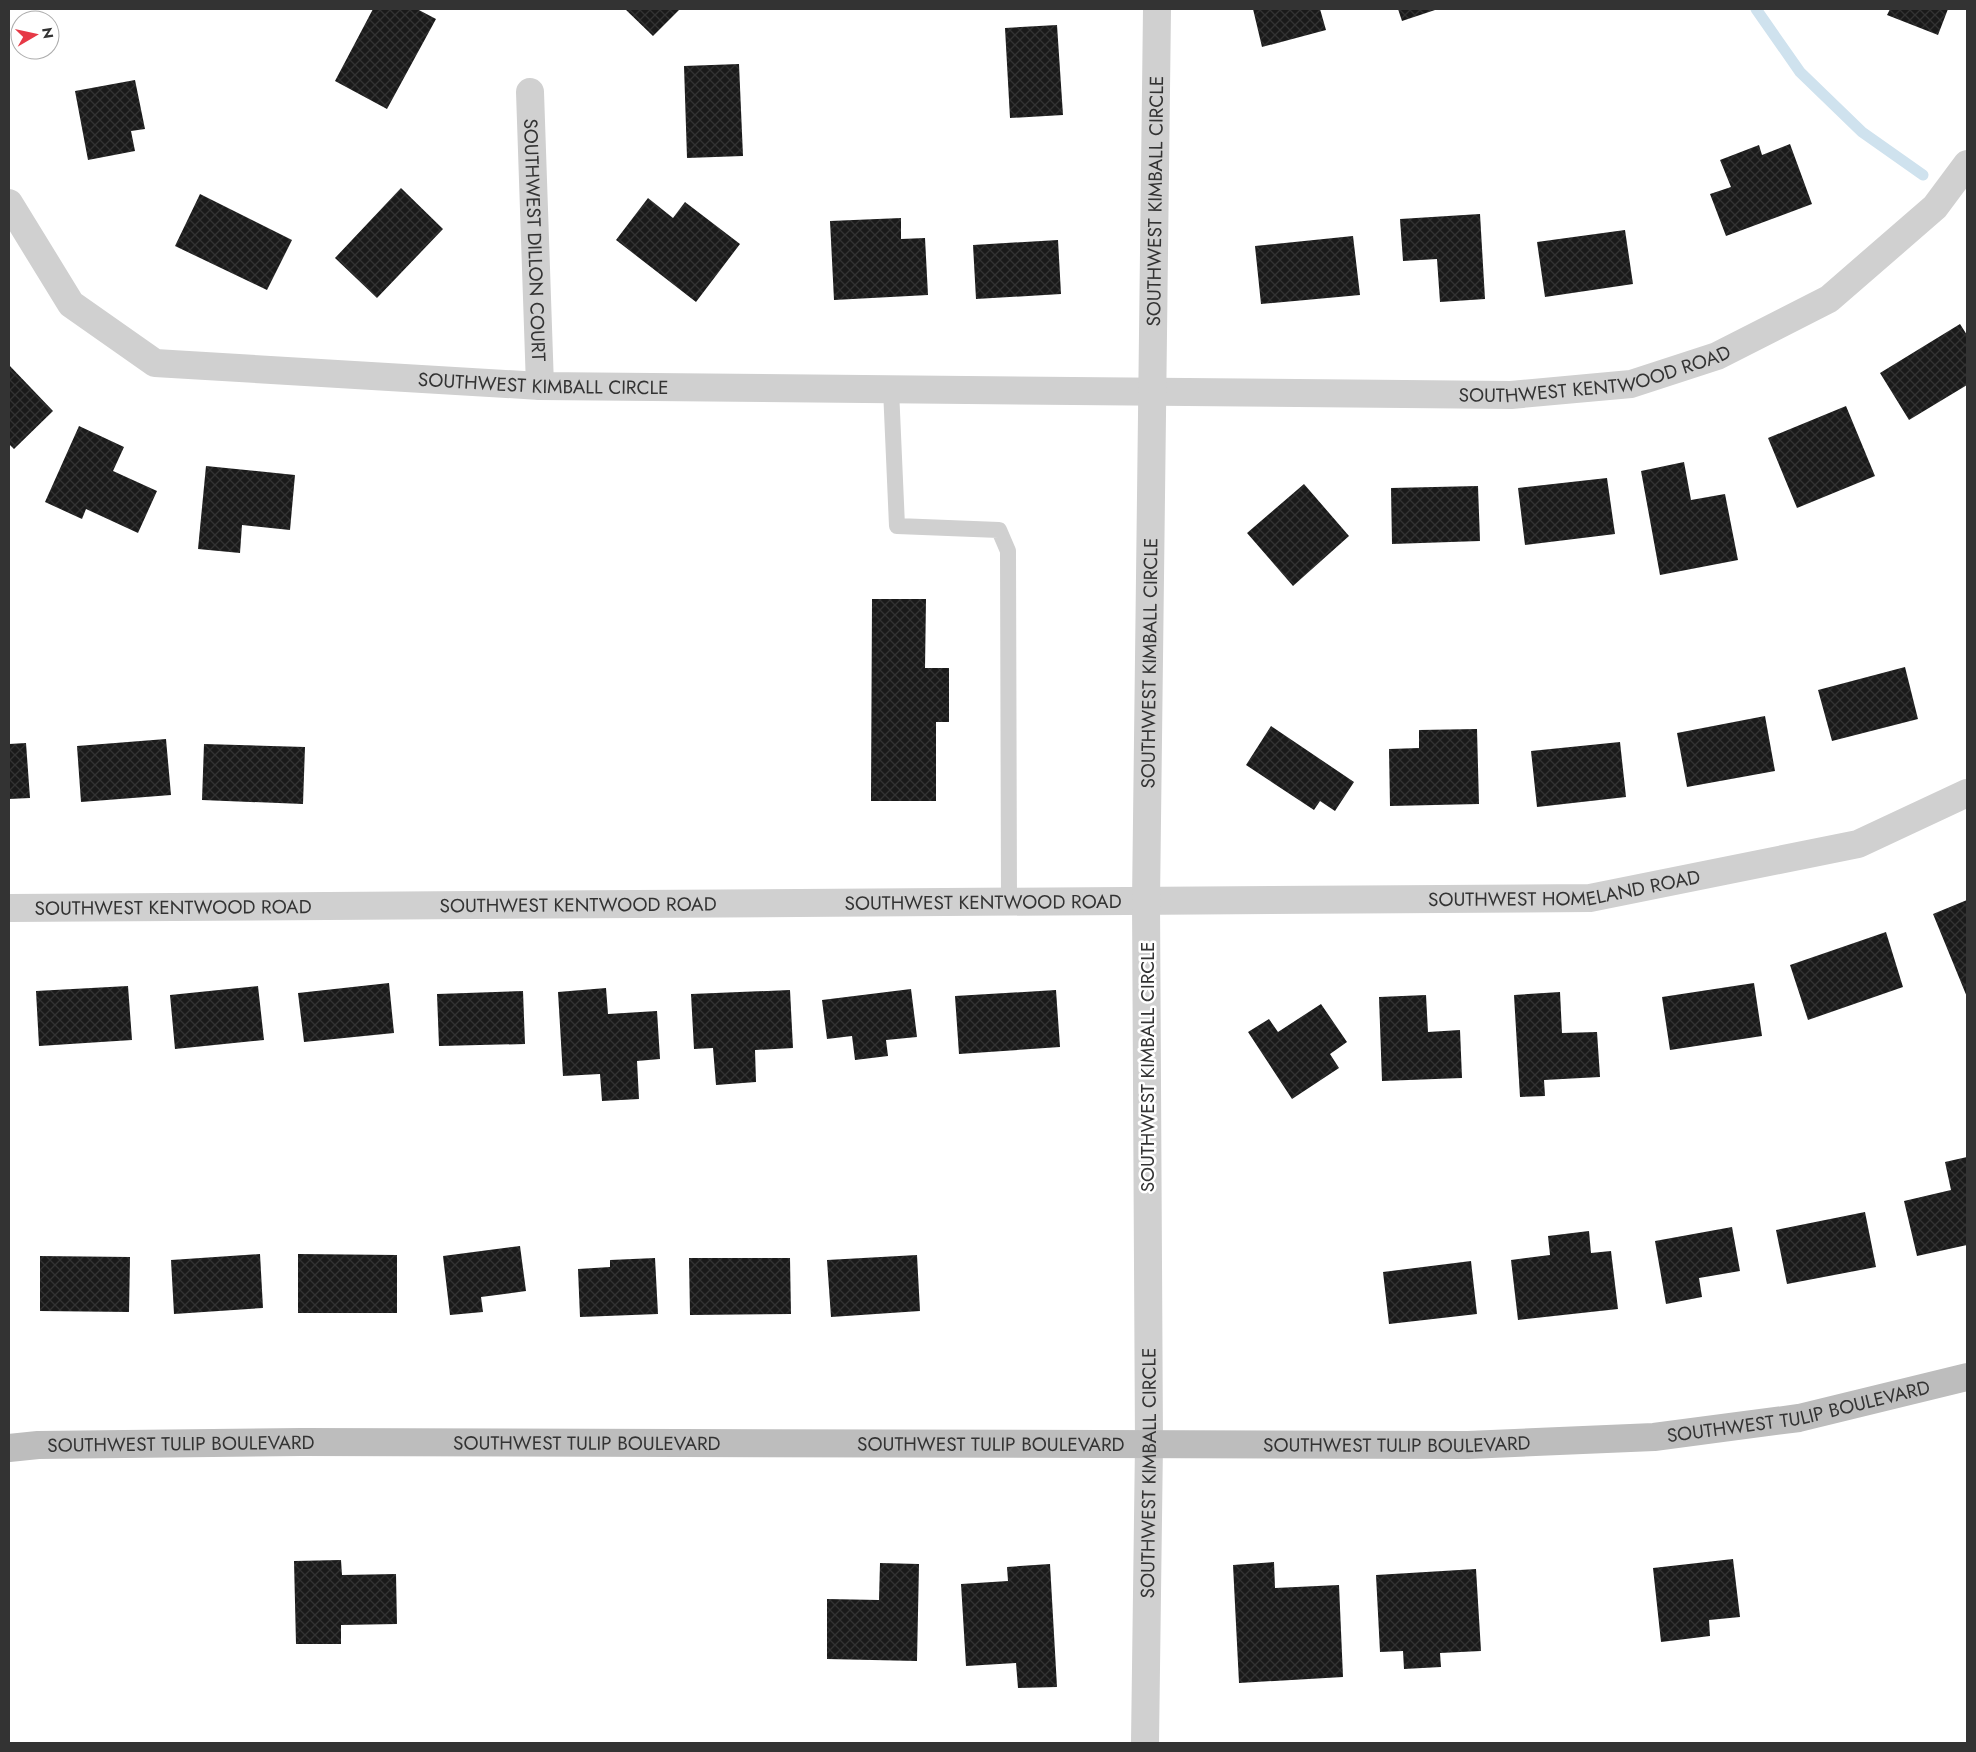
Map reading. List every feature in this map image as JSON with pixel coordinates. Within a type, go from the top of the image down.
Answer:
[{"type":"street","name":"SOUTHWEST KIMBALL CIRCLE","points":[[1145,1743],[1148,1444],[1146,902],[1157,9]]},
{"type":"street","name":"SOUTHWEST DILLON COURT","points":[[530,92],[540,386]]},
{"type":"street","name":"SOUTHWEST KENTWOOD ROAD","points":[[1153,392],[1511,395],[1631,384],[1717,356],[1829,299],[1934,207],[1967,164]]},
{"type":"street","name":"SOUTHWEST KIMBALL CIRCLE","points":[[9,203],[71,304],[155,363],[540,386],[1153,392]]},
{"type":"street","name":"SOUTHWEST HOMELAND ROAD","points":[[1146,902],[1590,898],[1858,844],[1967,793]]},
{"type":"street","name":"SOUTHWEST KENTWOOD ROAD","points":[[9,908],[1146,902]]},
{"type":"street","name":"SOUTHWEST TULIP BOULEVARD","points":[[9,1448],[38,1445],[301,1442],[1468,1445],[1654,1437],[1799,1418],[1967,1377]]},
{"type":"lane","points":[[891,390],[897,526],[999,530],[1008,551],[1010,902]]},
{"type":"building","points":[[373,9],[417,9],[436,19],[387,109],[335,81]]},
{"type":"building","points":[[625,9],[680,9],[653,36]]},
{"type":"building","points":[[1253,9],[1320,9],[1326,30],[1262,47]]},
{"type":"building","points":[[1398,9],[1438,9],[1402,21]]},
{"type":"building","points":[[1890,9],[1948,9],[1938,35],[1887,15]]},
{"type":"building","points":[[1057,25],[1063,115],[1010,118],[1005,28]]},
{"type":"building","points":[[739,64],[743,156],[687,158],[684,66]]},
{"type":"building","points":[[135,80],[145,129],[131,131],[135,151],[88,160],[75,91]]},
{"type":"building","points":[[1790,144],[1812,204],[1726,236],[1710,194],[1731,187],[1720,160],[1759,145],[1762,155]]},
{"type":"building","points":[[401,188],[443,229],[377,298],[335,258]]},
{"type":"building","points":[[200,194],[292,240],[267,290],[175,246]]},
{"type":"building","points":[[648,198],[673,218],[685,202],[740,244],[696,302],[616,240]]},
{"type":"building","points":[[1480,214],[1485,299],[1440,302],[1437,259],[1403,261],[1400,219]]},
{"type":"building","points":[[901,218],[901,239],[925,238],[928,295],[834,300],[830,221]]},
{"type":"building","points":[[1625,230],[1633,284],[1545,297],[1537,242]]},
{"type":"building","points":[[1353,236],[1360,295],[1261,304],[1255,246]]},
{"type":"building","points":[[1058,240],[1061,294],[976,299],[973,245]]},
{"type":"building","points":[[1960,324],[1967,335],[1967,385],[1909,420],[1880,373]]},
{"type":"building","points":[[9,365],[53,411],[14,449],[9,444]]},
{"type":"building","points":[[1846,406],[1875,476],[1797,508],[1768,438]]},
{"type":"building","points":[[79,426],[124,447],[113,471],[157,491],[138,533],[86,509],[82,519],[45,502]]},
{"type":"building","points":[[1684,462],[1691,500],[1725,494],[1738,560],[1660,575],[1641,471]]},
{"type":"building","points":[[206,466],[295,475],[290,530],[242,525],[240,553],[198,549]]},
{"type":"building","points":[[1607,478],[1615,534],[1525,545],[1518,488]]},
{"type":"building","points":[[1304,484],[1349,536],[1293,586],[1247,533]]},
{"type":"building","points":[[1478,486],[1480,541],[1392,544],[1391,488]]},
{"type":"building","points":[[872,599],[926,599],[925,668],[949,668],[949,722],[936,722],[936,801],[871,801]]},
{"type":"building","points":[[1905,667],[1918,719],[1832,741],[1818,690]]},
{"type":"building","points":[[1765,716],[1775,771],[1687,787],[1677,733]]},
{"type":"building","points":[[1271,726],[1354,782],[1335,811],[1320,801],[1314,810],[1246,765]]},
{"type":"building","points":[[1477,729],[1479,804],[1390,806],[1389,749],[1419,748],[1419,730]]},
{"type":"building","points":[[166,739],[171,795],[81,802],[77,746]]},
{"type":"building","points":[[1620,742],[1626,797],[1537,807],[1531,751]]},
{"type":"building","points":[[26,743],[30,798],[9,799],[9,744]]},
{"type":"building","points":[[204,744],[305,747],[303,804],[202,800]]},
{"type":"building","points":[[1967,900],[1967,997],[1933,914]]},
{"type":"building","points":[[1886,932],[1903,987],[1808,1020],[1790,965]]},
{"type":"building","points":[[389,983],[394,1033],[304,1042],[298,993]]},
{"type":"building","points":[[1754,983],[1762,1036],[1670,1050],[1662,997]]},
{"type":"building","points":[[128,986],[132,1040],[39,1046],[36,991]]},
{"type":"building","points":[[258,986],[264,1040],[175,1049],[170,995]]},
{"type":"building","points":[[606,988],[608,1014],[657,1011],[660,1059],[637,1061],[639,1099],[602,1101],[600,1074],[563,1076],[558,992]]},
{"type":"building","points":[[911,989],[917,1037],[886,1040],[888,1056],[855,1060],[852,1036],[827,1039],[822,1000]]},
{"type":"building","points":[[790,990],[793,1048],[755,1050],[756,1082],[716,1085],[713,1048],[694,1049],[691,994]]},
{"type":"building","points":[[1056,990],[1060,1047],[959,1054],[955,996]]},
{"type":"building","points":[[523,991],[525,1044],[439,1046],[437,994]]},
{"type":"building","points":[[1560,992],[1562,1033],[1597,1032],[1600,1077],[1544,1080],[1545,1096],[1520,1097],[1514,995]]},
{"type":"building","points":[[1426,995],[1428,1032],[1460,1030],[1462,1078],[1382,1081],[1379,997]]},
{"type":"building","points":[[1321,1004],[1347,1042],[1330,1054],[1339,1068],[1292,1099],[1248,1032],[1269,1019],[1278,1032]]},
{"type":"building","points":[[1967,1157],[1967,1245],[1917,1256],[1904,1201],[1951,1190],[1945,1162]]},
{"type":"building","points":[[1865,1212],[1876,1267],[1787,1284],[1776,1230]]},
{"type":"building","points":[[1732,1227],[1740,1271],[1699,1278],[1702,1297],[1666,1304],[1655,1241]]},
{"type":"building","points":[[1589,1231],[1591,1253],[1611,1251],[1618,1309],[1518,1320],[1511,1260],[1550,1255],[1548,1236]]},
{"type":"building","points":[[520,1246],[526,1291],[481,1297],[483,1312],[450,1315],[443,1256]]},
{"type":"building","points":[[260,1254],[263,1308],[174,1314],[171,1260]]},
{"type":"building","points":[[298,1254],[397,1255],[397,1313],[298,1313]]},
{"type":"building","points":[[917,1255],[920,1311],[831,1317],[827,1260]]},
{"type":"building","points":[[40,1256],[130,1257],[129,1312],[40,1311]]},
{"type":"building","points":[[655,1258],[658,1314],[580,1317],[578,1269],[610,1267],[610,1260]]},
{"type":"building","points":[[689,1258],[790,1258],[791,1314],[690,1315]]},
{"type":"building","points":[[1471,1261],[1477,1314],[1389,1324],[1383,1272]]},
{"type":"building","points":[[1733,1559],[1740,1617],[1709,1620],[1710,1636],[1661,1642],[1653,1568]]},
{"type":"building","points":[[341,1560],[342,1575],[396,1574],[397,1624],[341,1625],[341,1644],[296,1644],[294,1561]]},
{"type":"building","points":[[1274,1562],[1275,1588],[1339,1585],[1343,1677],[1239,1683],[1233,1565]]},
{"type":"building","points":[[880,1563],[919,1564],[917,1661],[827,1659],[827,1599],[879,1600]]},
{"type":"building","points":[[1050,1564],[1057,1687],[1018,1688],[1016,1663],[966,1666],[961,1584],[1008,1581],[1007,1567]]},
{"type":"building","points":[[1476,1569],[1481,1651],[1440,1653],[1441,1667],[1404,1669],[1403,1651],[1380,1652],[1376,1575]]},
{"type":"waterway","points":[[1756,9],[1800,72],[1862,132],[1923,175]]}]
